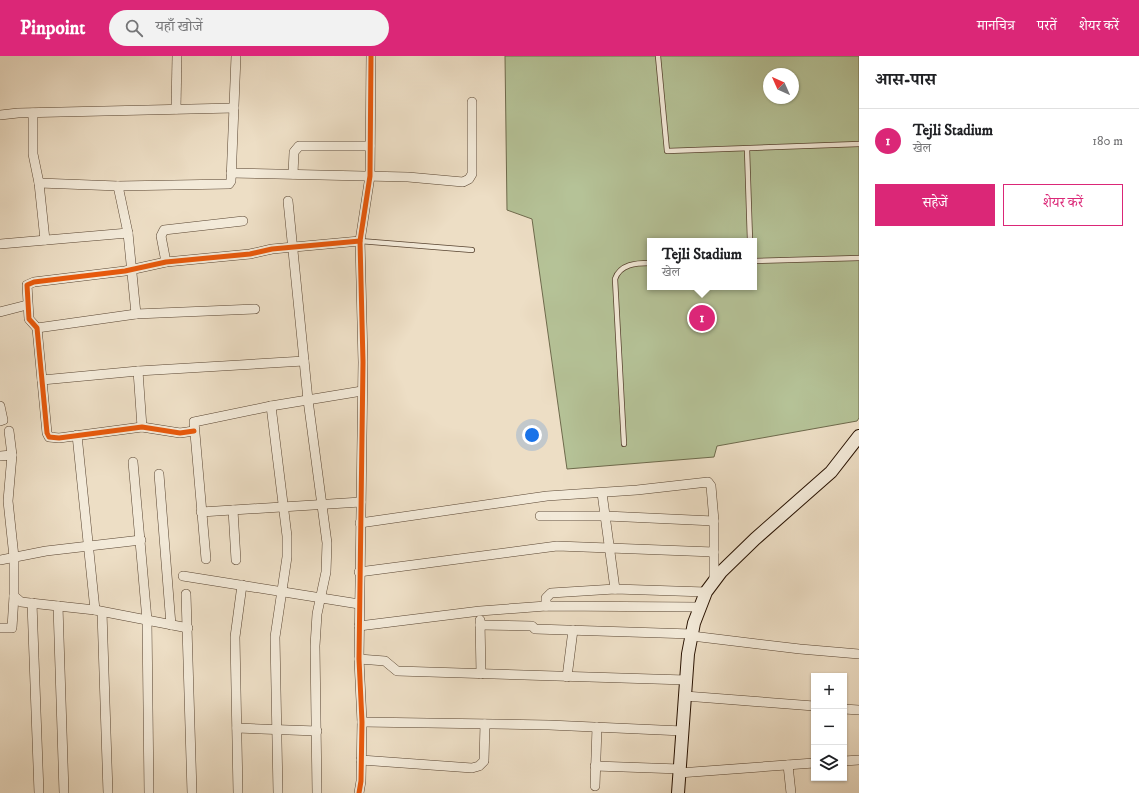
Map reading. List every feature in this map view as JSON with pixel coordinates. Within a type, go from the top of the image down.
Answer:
[{"type":"street","points":[[176,109],[177,56]]},
{"type":"street","points":[[39,183],[118,186],[225,185],[231,181],[236,56]]},
{"type":"street","points":[[358,793],[362,722],[359,659],[362,391],[360,241],[370,176],[372,56]]},
{"type":"street","points":[[231,174],[408,177],[463,182],[469,179],[472,174],[472,102]]},
{"type":"street","points":[[0,115],[32,112],[234,108]]},
{"type":"street","points":[[32,112],[33,154],[39,183],[46,240]]},
{"type":"street","points":[[293,174],[294,152],[299,146],[370,146]]},
{"type":"street","points":[[118,186],[128,233],[136,314]]},
{"type":"street","points":[[288,201],[294,246],[308,400],[327,543],[326,572],[320,598],[315,646],[317,793]]},
{"type":"street","points":[[166,262],[161,236],[164,230],[243,221]]},
{"type":"street","points":[[0,244],[128,233]]},
{"type":"street","points":[[194,431],[180,433],[142,427],[49,437],[47,433],[37,328],[29,319],[27,305],[26,288],[30,282],[131,270],[166,262],[250,254],[294,246],[360,241]]},
{"type":"street","points":[[0,312],[27,305]]},
{"type":"street","points":[[37,328],[136,314],[255,309]]},
{"type":"street","points":[[42,380],[138,371],[304,361]]},
{"type":"street","points":[[138,371],[142,427]]},
{"type":"street","points":[[206,559],[193,424],[196,420],[362,391]]},
{"type":"street","points":[[0,406],[3,420],[0,421]]},
{"type":"street","points":[[271,406],[283,507],[287,557],[275,637],[278,793]]},
{"type":"street","points":[[0,628],[12,628],[14,596],[14,557],[8,501],[12,455],[9,431]]},
{"type":"street","points":[[77,435],[88,546],[98,611],[108,793]]},
{"type":"street","points":[[678,793],[686,680],[692,635],[706,592],[714,581],[755,539],[831,472],[858,443]]},
{"type":"street","points":[[0,456],[12,455]]},
{"type":"street","points":[[133,462],[147,620],[149,793]]},
{"type":"street","points":[[159,474],[171,624]]},
{"type":"street","points":[[360,523],[547,496],[602,493],[708,482],[711,486],[714,521],[714,581]]},
{"type":"street","points":[[602,493],[615,589]]},
{"type":"street","points":[[201,512],[360,502]]},
{"type":"street","points":[[233,510],[236,560]]},
{"type":"street","points":[[540,516],[606,516],[714,521]]},
{"type":"street","points":[[0,560],[46,551],[141,540]]},
{"type":"street","points":[[359,572],[558,546],[714,552]]},
{"type":"street","points":[[184,576],[359,604]]},
{"type":"street","points":[[238,793],[235,638],[242,585]]},
{"type":"street","points":[[546,606],[546,598],[551,594],[615,589],[706,592]]},
{"type":"street","points":[[186,594],[192,793]]},
{"type":"street","points":[[14,596],[21,602],[98,611],[188,628]]},
{"type":"street","points":[[32,603],[39,793]]},
{"type":"street","points":[[58,606],[64,793]]},
{"type":"street","points":[[359,626],[480,611],[546,606],[700,607]]},
{"type":"street","points":[[480,611],[481,674]]},
{"type":"street","points":[[480,625],[532,626],[535,629],[692,635],[800,649],[859,654]]},
{"type":"street","points":[[567,677],[573,630]]},
{"type":"street","points":[[359,659],[385,661],[397,671],[686,680]]},
{"type":"street","points":[[685,696],[811,706]]},
{"type":"street","points":[[847,709],[859,710]]},
{"type":"street","points":[[362,722],[597,727],[683,731]]},
{"type":"street","points":[[361,760],[472,768],[479,766],[484,761],[485,724]]},
{"type":"street","points":[[595,786],[597,727]]},
{"type":"street","points":[[237,728],[317,731]]},
{"type":"street","points":[[847,761],[859,760]]},
{"type":"street","points":[[595,766],[679,771],[811,763]]},
{"type":"street","points":[[788,765],[791,793]]},
{"type":"lane","points":[[658,56],[667,151],[859,144]]},
{"type":"lane","points":[[747,149],[750,238]]},
{"type":"lane","points":[[360,241],[472,250]]},
{"type":"lane","points":[[757,261],[859,258]]},
{"type":"lane","points":[[624,444],[615,279],[618,272],[623,267],[647,262]]},
{"type":"green space","points":[[505,56],[859,56],[859,418],[857,421],[717,446],[714,457],[567,469],[532,219],[507,210]]},
{"type":"cycle path","points":[[359,793],[361,781],[362,722],[359,659],[363,362],[360,241],[370,176],[371,56]]},
{"type":"cycle path","points":[[194,431],[180,433],[142,427],[59,438],[49,437],[47,433],[37,328],[29,319],[27,285],[34,282],[125,271],[166,262],[250,254],[272,249],[360,241]]},
{"type":"place","name":"Tejli Stadium","points":[[702,318]]}]
